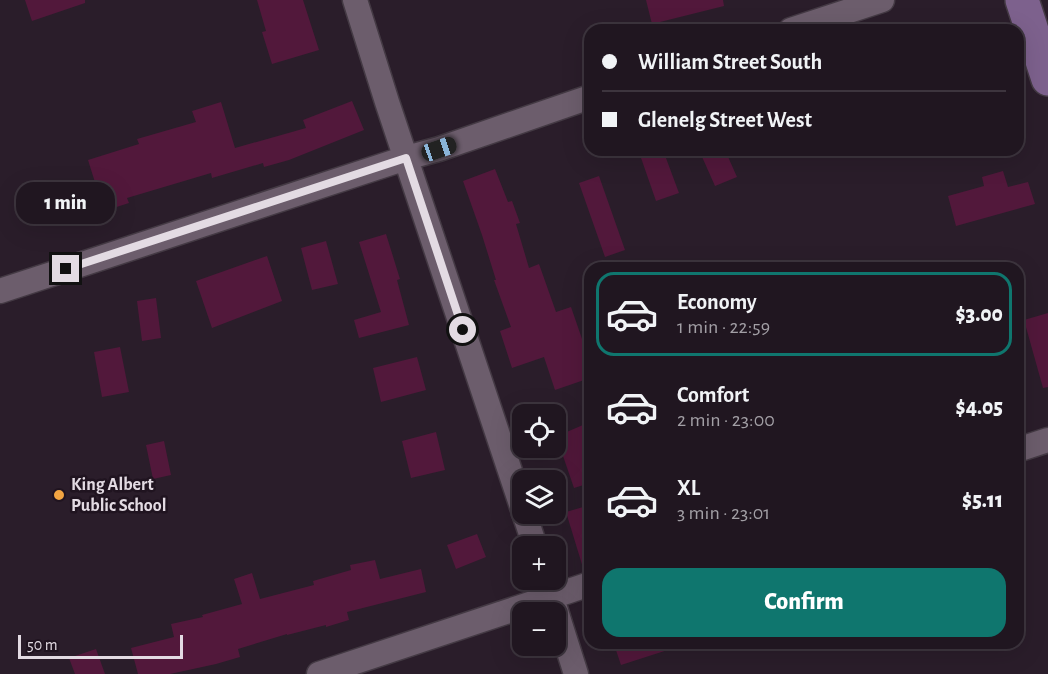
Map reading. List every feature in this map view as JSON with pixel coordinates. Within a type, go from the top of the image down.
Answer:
[{"type":"main road","points":[[1022,0],[1048,79]]},
{"type":"street","points":[[355,0],[512,477]]},
{"type":"street","points":[[809,24],[882,0]]},
{"type":"street","points":[[0,291],[439,149],[584,99]]},
{"type":"street","points":[[1024,448],[1048,440]]},
{"type":"street","points":[[566,586],[584,585]]},
{"type":"street","points":[[319,674],[544,590]]},
{"type":"street","points":[[550,590],[576,674]]},
{"type":"building","points":[[25,0],[85,0],[85,3],[32,21]]},
{"type":"building","points":[[257,0],[303,0],[319,50],[272,64],[262,32],[266,31]]},
{"type":"building","points":[[646,0],[723,0],[724,6],[652,24]]},
{"type":"building","points":[[352,101],[364,130],[289,160],[264,167],[263,163],[212,178],[211,173],[127,198],[129,203],[104,211],[88,160],[139,144],[137,139],[196,122],[192,111],[221,102],[235,148],[306,128],[303,120]]},
{"type":"building","points":[[640,156],[665,156],[679,193],[656,201]]},
{"type":"building","points":[[702,156],[728,156],[737,177],[715,186]]},
{"type":"building","points":[[495,169],[508,202],[512,201],[520,223],[516,224],[529,268],[539,264],[556,312],[571,307],[584,345],[584,380],[555,390],[544,357],[512,368],[500,331],[511,327],[463,181]]},
{"type":"building","points":[[1003,171],[1008,187],[1028,182],[1035,204],[956,226],[948,196],[984,186],[982,177]]},
{"type":"building","points":[[599,176],[625,250],[605,257],[579,183]]},
{"type":"building","points":[[386,234],[400,279],[397,280],[409,325],[359,338],[354,320],[381,312],[359,242]]},
{"type":"building","points":[[326,241],[338,284],[312,290],[301,248]]},
{"type":"building","points":[[267,256],[282,301],[212,328],[196,281]]},
{"type":"building","points":[[156,298],[161,338],[142,341],[137,301]]},
{"type":"building","points":[[1048,313],[1048,387],[1043,388],[1024,320]]},
{"type":"building","points":[[120,347],[129,392],[102,397],[94,352]]},
{"type":"building","points":[[417,357],[426,390],[381,402],[373,368]]},
{"type":"building","points":[[584,425],[584,485],[574,488],[564,458],[566,458],[566,432]]},
{"type":"building","points":[[436,432],[445,470],[411,478],[402,441]]},
{"type":"building","points":[[164,441],[171,475],[153,479],[146,445]]},
{"type":"building","points":[[584,507],[584,571],[566,512]]},
{"type":"building","points":[[477,534],[486,557],[456,569],[447,545]]},
{"type":"building","points":[[375,560],[380,579],[421,569],[426,592],[347,612],[349,620],[326,627],[326,625],[287,634],[238,649],[240,657],[216,664],[170,674],[138,674],[131,648],[174,637],[171,624],[203,617],[202,615],[242,604],[234,579],[252,573],[260,599],[314,585],[313,581],[351,570],[350,565]]},
{"type":"building","points":[[96,649],[105,674],[75,674],[69,658]]},
{"type":"building","points":[[616,649],[671,649],[621,665]]},
{"type":"place","name":"King Albert Public School","points":[[59,495]]},
{"type":"route","points":[[66,269],[406,158],[463,330]]}]
